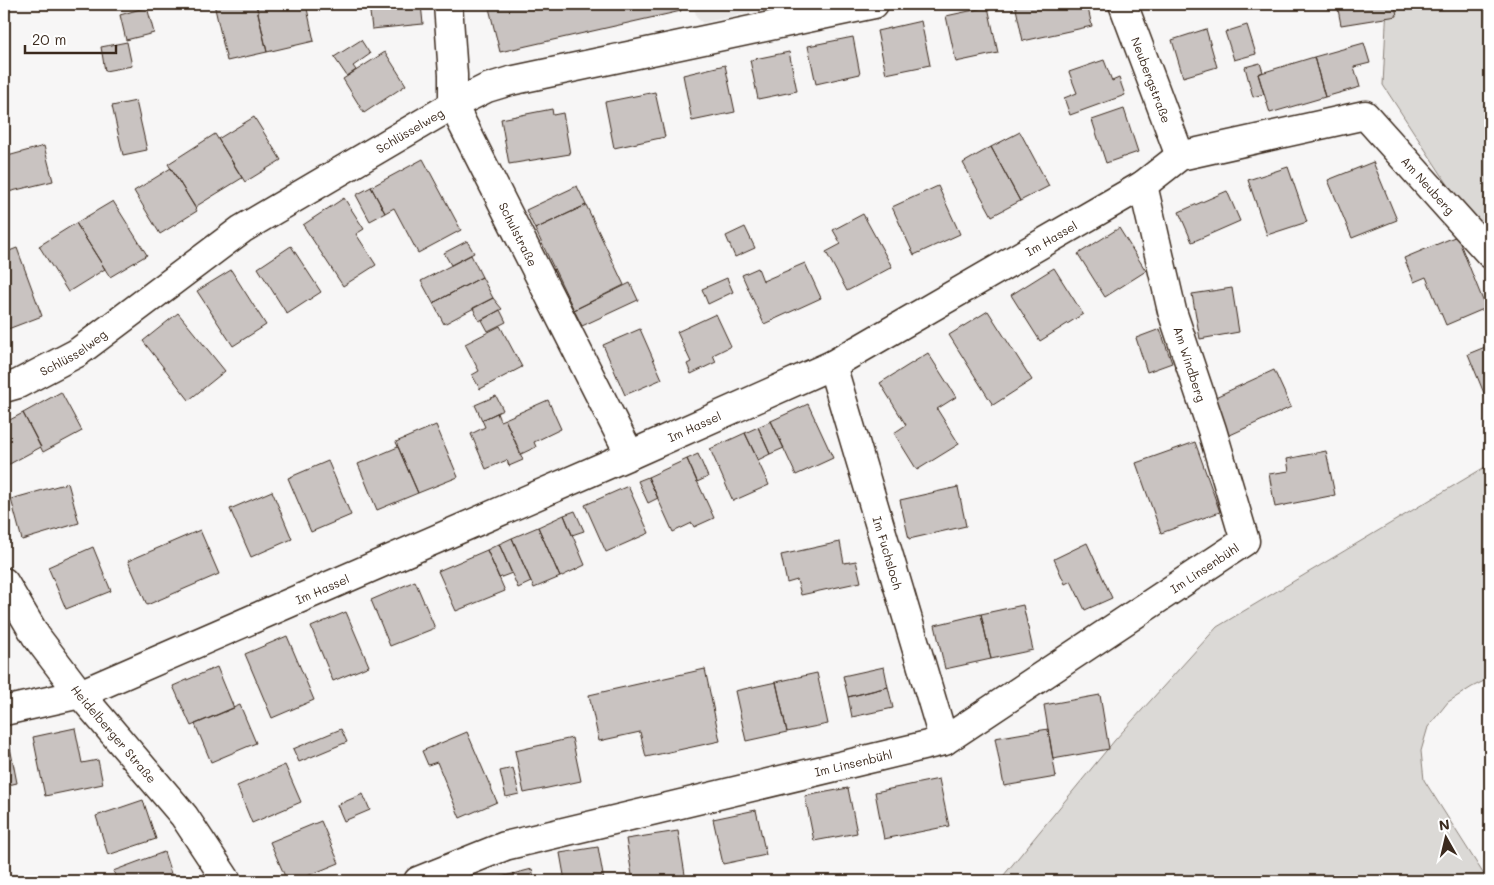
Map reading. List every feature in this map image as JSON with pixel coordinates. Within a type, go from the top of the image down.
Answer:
[{"type":"street","name":"Schulstraße","points":[[448,4],[453,105],[630,455]]},
{"type":"street","name":"Schlüsselweg","points":[[4,388],[18,384],[77,353],[242,229],[453,105],[487,88],[510,81],[874,4]]},
{"type":"street","name":"Neubergstraße","points":[[1123,4],[1180,156]]},
{"type":"street","name":"Im Hassel","points":[[4,711],[80,694],[832,365],[1143,185],[1180,156],[1365,115]]},
{"type":"street","name":"Am Neuberg","points":[[1365,115],[1490,254]]},
{"type":"street","name":"Am Windberg","points":[[1143,185],[1172,311],[1212,430],[1245,541]]},
{"type":"street","name":"Im Fuchsloch","points":[[832,365],[944,741]]},
{"type":"street","name":"Im Linsenbühl","points":[[418,881],[505,846],[944,741],[1245,541]]},
{"type":"street","name":"Heidelberger Straße","points":[[4,582],[36,636],[80,694],[184,816],[227,881]]},
{"type":"shaded area","points":[[693,4],[787,4],[703,23],[697,18]]},
{"type":"shaded area","points":[[1387,4],[1490,4],[1490,249],[1383,85]]},
{"type":"shaded area","points":[[1490,464],[1490,678],[1448,702],[1428,727],[1421,751],[1424,780],[1488,881],[999,881],[1115,740],[1217,627]]},
{"type":"building","points":[[214,4],[256,4],[267,52],[227,61]]},
{"type":"building","points":[[256,4],[306,4],[314,41],[267,52]]},
{"type":"building","points":[[369,4],[421,4],[423,24],[372,29]]},
{"type":"building","points":[[488,4],[680,4],[681,11],[500,52]]},
{"type":"building","points":[[1015,4],[1087,4],[1092,26],[1023,41]]},
{"type":"building","points":[[1337,4],[1395,4],[1397,16],[1341,25]]},
{"type":"building","points":[[147,7],[154,33],[126,40],[120,15]]},
{"type":"building","points":[[988,7],[998,53],[956,62],[946,16]]},
{"type":"building","points":[[921,21],[930,65],[886,74],[877,31]]},
{"type":"building","points":[[1247,25],[1256,54],[1234,60],[1225,32]]},
{"type":"building","points":[[1206,29],[1217,67],[1183,77],[1172,40]]},
{"type":"building","points":[[853,37],[860,74],[816,84],[808,46]]},
{"type":"building","points":[[361,40],[370,54],[353,66],[356,70],[347,76],[334,57]]},
{"type":"building","points":[[127,42],[132,66],[105,71],[101,47]]},
{"type":"building","points":[[1364,43],[1370,63],[1354,67],[1360,87],[1325,97],[1314,57]]},
{"type":"building","points":[[385,52],[406,85],[364,113],[343,79]]},
{"type":"building","points":[[789,52],[797,91],[758,99],[750,60]]},
{"type":"building","points":[[1314,57],[1325,97],[1270,113],[1258,74]]},
{"type":"building","points":[[1104,60],[1112,81],[1119,78],[1125,95],[1070,115],[1064,98],[1077,93],[1069,72]]},
{"type":"building","points":[[1260,63],[1263,72],[1258,74],[1264,94],[1253,97],[1245,67]]},
{"type":"building","points":[[725,65],[735,112],[692,121],[683,75]]},
{"type":"building","points":[[655,92],[665,137],[614,148],[605,102]]},
{"type":"building","points":[[136,101],[147,150],[123,155],[112,106]]},
{"type":"building","points":[[552,109],[553,115],[563,113],[570,154],[509,164],[501,119]]},
{"type":"building","points":[[1124,109],[1138,152],[1106,163],[1092,120]]},
{"type":"building","points":[[254,117],[281,160],[245,182],[218,139]]},
{"type":"building","points":[[1020,132],[1049,186],[1020,201],[991,147]]},
{"type":"building","points":[[215,134],[242,178],[195,207],[168,164]]},
{"type":"building","points":[[44,146],[53,181],[4,193],[4,157]]},
{"type":"building","points":[[991,147],[1020,201],[992,216],[963,163]]},
{"type":"building","points":[[423,159],[461,230],[418,253],[394,208],[385,213],[371,187]]},
{"type":"building","points":[[1373,162],[1397,220],[1352,238],[1328,180]]},
{"type":"building","points":[[1288,167],[1307,222],[1267,235],[1248,180]]},
{"type":"building","points":[[171,168],[197,211],[160,234],[134,191]]},
{"type":"building","points":[[577,186],[586,205],[535,229],[526,210]]},
{"type":"building","points":[[938,186],[960,234],[914,255],[892,207]]},
{"type":"building","points":[[371,187],[385,213],[370,221],[356,195]]},
{"type":"building","points":[[1227,191],[1240,221],[1192,242],[1179,212]]},
{"type":"building","points":[[344,198],[364,229],[356,234],[376,265],[343,286],[303,225]]},
{"type":"building","points":[[113,201],[147,255],[110,277],[76,223]]},
{"type":"building","points":[[586,205],[624,285],[574,310],[535,229]]},
{"type":"building","points":[[863,214],[892,267],[847,291],[826,252],[841,244],[833,230]]},
{"type":"building","points":[[76,223],[105,269],[68,292],[39,246]]},
{"type":"building","points":[[745,227],[755,248],[735,257],[726,236]]},
{"type":"building","points":[[1119,228],[1146,271],[1105,297],[1078,254]]},
{"type":"building","points":[[1457,236],[1486,308],[1446,325],[1426,277],[1414,282],[1404,258]]},
{"type":"building","points":[[467,241],[474,253],[451,265],[444,253]]},
{"type":"building","points":[[291,246],[321,292],[287,314],[258,268]]},
{"type":"building","points":[[17,248],[42,316],[8,329],[4,317],[4,253]]},
{"type":"building","points":[[471,255],[482,277],[433,303],[421,281]]},
{"type":"building","points":[[805,263],[821,298],[764,324],[742,275],[758,268],[763,281]]},
{"type":"building","points":[[1054,268],[1083,314],[1040,341],[1011,295]]},
{"type":"building","points":[[231,270],[266,325],[233,346],[197,291]]},
{"type":"building","points":[[482,277],[493,298],[444,324],[433,303]]},
{"type":"building","points":[[727,278],[733,292],[708,304],[702,289]]},
{"type":"building","points":[[630,283],[638,300],[582,326],[574,310]]},
{"type":"building","points":[[1232,288],[1239,332],[1200,339],[1192,294]]},
{"type":"building","points":[[493,298],[502,309],[479,321],[473,308]]},
{"type":"building","points":[[500,310],[506,322],[488,331],[482,320]]},
{"type":"building","points":[[988,311],[1032,380],[993,405],[949,335]]},
{"type":"building","points":[[178,313],[225,371],[189,400],[143,341]]},
{"type":"building","points":[[716,314],[731,346],[713,355],[716,362],[691,374],[687,364],[691,362],[677,332]]},
{"type":"building","points":[[500,326],[522,367],[480,389],[472,375],[479,371],[465,344]]},
{"type":"building","points":[[640,329],[662,379],[625,395],[603,345]]},
{"type":"building","points":[[1160,329],[1172,363],[1147,372],[1136,338]]},
{"type":"building","points":[[1490,345],[1490,396],[1486,398],[1468,354]]},
{"type":"building","points":[[928,353],[956,397],[937,409],[959,444],[917,470],[894,433],[906,425],[880,383]]},
{"type":"building","points":[[1274,370],[1291,407],[1228,436],[1211,399]]},
{"type":"building","points":[[61,392],[82,431],[43,452],[23,413]]},
{"type":"building","points":[[496,396],[503,410],[482,420],[475,405]]},
{"type":"building","points":[[548,400],[561,429],[534,442],[536,447],[521,454],[505,419]]},
{"type":"building","points":[[808,404],[833,458],[796,475],[771,421]]},
{"type":"building","points":[[23,413],[41,447],[4,467],[4,423]]},
{"type":"building","points":[[497,413],[500,421],[505,419],[523,460],[509,466],[507,460],[486,469],[471,434],[485,427],[482,420]]},
{"type":"building","points":[[771,421],[784,448],[770,454],[758,427]]},
{"type":"building","points":[[436,425],[458,477],[418,493],[396,442]]},
{"type":"building","points":[[758,427],[770,454],[758,460],[745,433]]},
{"type":"building","points":[[745,433],[769,485],[733,501],[710,449]]},
{"type":"building","points":[[1195,442],[1220,512],[1161,533],[1136,463]]},
{"type":"building","points":[[398,447],[418,493],[377,510],[358,464]]},
{"type":"building","points":[[1326,451],[1335,495],[1275,507],[1269,474],[1289,471],[1287,459]]},
{"type":"building","points":[[698,454],[708,477],[697,482],[687,459]]},
{"type":"building","points":[[687,459],[714,518],[694,527],[692,523],[673,532],[648,477]]},
{"type":"building","points":[[328,461],[351,515],[311,532],[288,478]]},
{"type":"building","points":[[648,477],[658,498],[648,503],[638,481]]},
{"type":"building","points":[[68,483],[79,523],[22,540],[11,499]]},
{"type":"building","points":[[628,486],[649,533],[606,552],[585,505]]},
{"type":"building","points":[[958,487],[966,526],[909,539],[900,500]]},
{"type":"building","points":[[272,491],[292,539],[251,557],[230,509]]},
{"type":"building","points":[[575,511],[584,531],[572,535],[564,515]]},
{"type":"building","points":[[564,515],[585,565],[560,577],[538,527]]},
{"type":"building","points":[[538,527],[560,577],[534,588],[512,538]]},
{"type":"building","points":[[200,530],[219,574],[147,605],[128,561]]},
{"type":"building","points":[[512,538],[531,582],[518,588],[499,544]]},
{"type":"building","points":[[840,542],[844,563],[856,561],[861,582],[801,595],[797,580],[787,583],[781,555]]},
{"type":"building","points":[[1087,543],[1112,598],[1085,610],[1071,581],[1065,584],[1054,559]]},
{"type":"building","points":[[499,544],[512,573],[499,578],[487,550]]},
{"type":"building","points":[[93,547],[111,591],[66,609],[48,567]]},
{"type":"building","points":[[487,550],[505,591],[456,611],[438,571]]},
{"type":"building","points":[[415,581],[435,628],[390,646],[371,600]]},
{"type":"building","points":[[1023,605],[1033,650],[991,659],[981,614]]},
{"type":"building","points":[[346,612],[369,666],[333,681],[311,627]]},
{"type":"building","points":[[981,614],[991,659],[945,669],[935,625]]},
{"type":"building","points":[[287,636],[314,700],[272,718],[245,654]]},
{"type":"building","points":[[217,667],[234,708],[191,726],[173,686]]},
{"type":"building","points":[[884,667],[888,687],[848,697],[843,676]]},
{"type":"building","points":[[705,669],[720,741],[646,757],[640,732],[599,741],[589,695]]},
{"type":"building","points":[[817,673],[828,724],[787,732],[776,682]]},
{"type":"building","points":[[776,682],[787,732],[746,741],[735,691]]},
{"type":"building","points":[[888,687],[893,708],[852,717],[848,697]]},
{"type":"building","points":[[1100,695],[1109,749],[1053,759],[1044,705]]},
{"type":"building","points":[[240,705],[256,743],[211,762],[195,724]]},
{"type":"building","points":[[75,728],[82,763],[98,760],[103,784],[45,796],[33,737]]},
{"type":"building","points":[[341,729],[347,742],[299,762],[293,749]]},
{"type":"building","points":[[1048,729],[1056,777],[1004,786],[995,738]]},
{"type":"building","points":[[467,732],[497,802],[460,818],[437,762],[428,765],[422,751]]},
{"type":"building","points":[[572,738],[581,781],[524,793],[515,751]]},
{"type":"building","points":[[10,747],[17,783],[4,786],[4,748]]},
{"type":"building","points":[[285,765],[301,802],[252,823],[237,786]]},
{"type":"building","points":[[513,768],[519,794],[506,797],[500,771]]},
{"type":"building","points":[[939,779],[949,826],[884,839],[875,792]]},
{"type":"building","points":[[848,788],[857,833],[814,841],[805,796]]},
{"type":"building","points":[[363,794],[370,810],[344,821],[337,805]]},
{"type":"building","points":[[143,800],[156,839],[108,855],[96,816]]},
{"type":"building","points":[[756,810],[766,855],[723,864],[713,819]]},
{"type":"building","points":[[321,821],[339,863],[295,881],[287,881],[270,842]]},
{"type":"building","points":[[678,831],[686,881],[633,881],[626,839]]},
{"type":"building","points":[[598,847],[604,881],[565,881],[560,853]]},
{"type":"building","points":[[164,852],[173,880],[118,881],[113,871]]},
{"type":"building","points":[[532,869],[535,881],[497,881],[497,878]]}]
